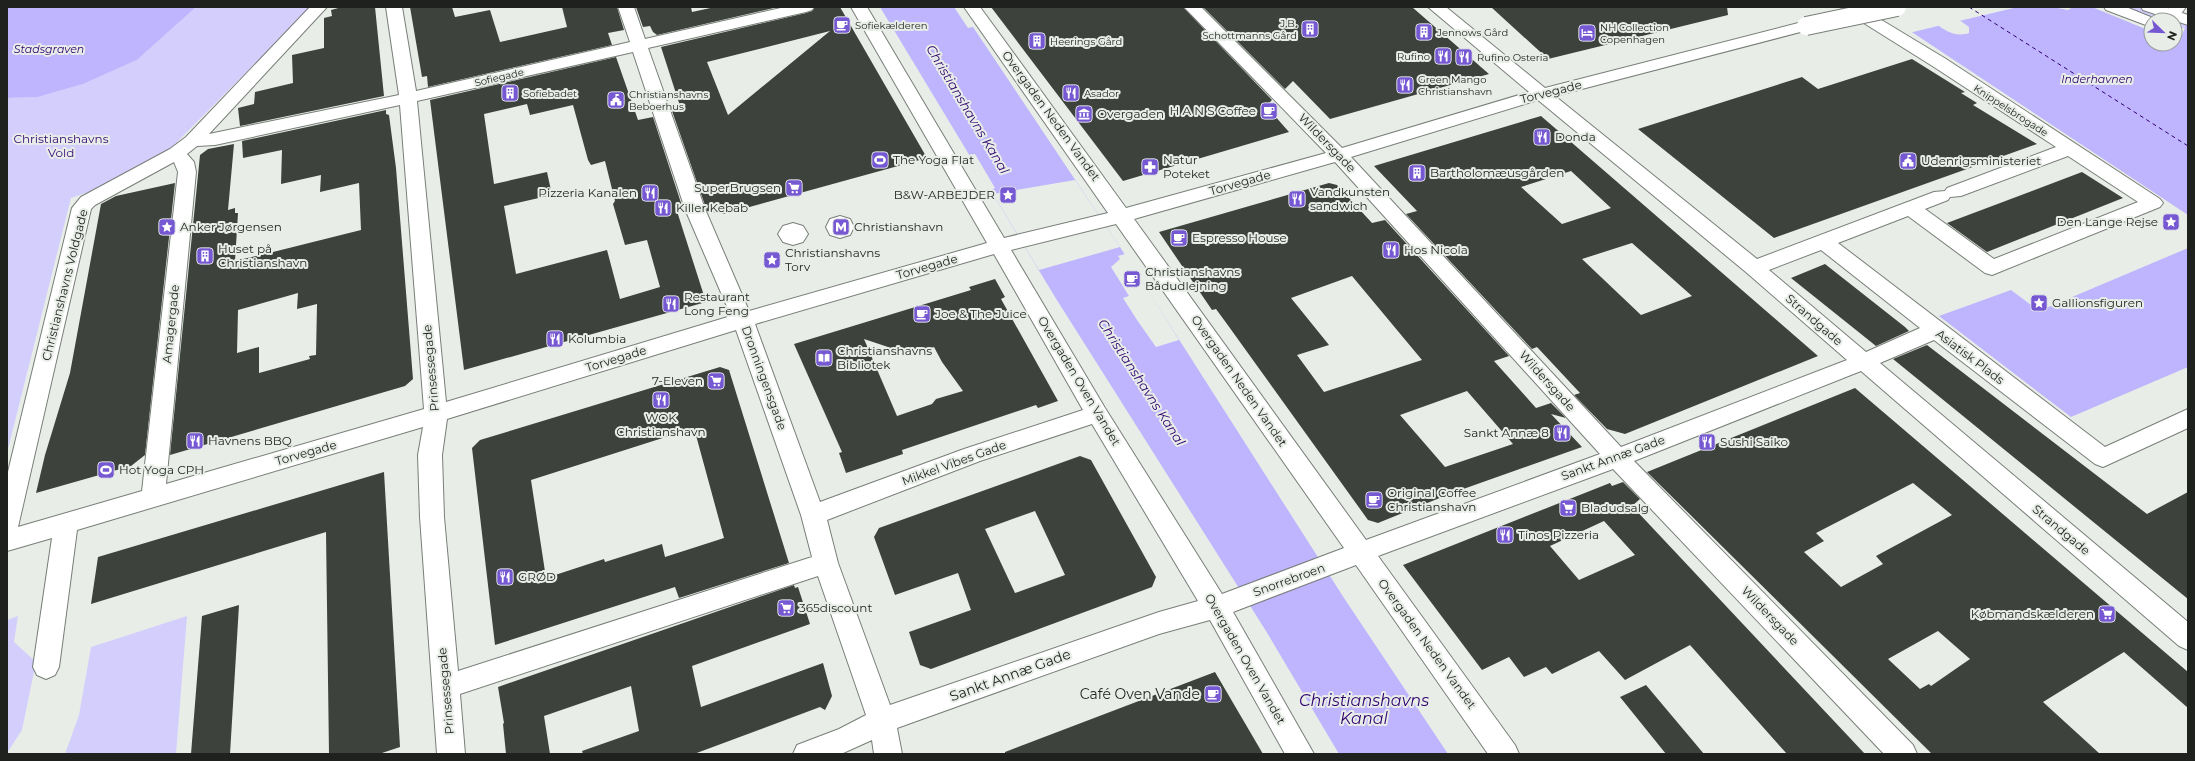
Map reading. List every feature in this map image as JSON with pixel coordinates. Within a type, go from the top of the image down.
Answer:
[{"type":"street","name":"Christianshavns Voldgade","points":[[7,526],[82,208],[88,201],[184,147],[319,7]]},
{"type":"street","name":"Prinsessegade","points":[[394,7],[408,98],[436,414],[430,454],[432,517],[451,754]]},
{"type":"street","name":"Dronningensgade","points":[[626,7],[696,209],[743,320],[813,515],[826,562],[882,721],[888,754]]},
{"type":"street","name":"Sofiegade","points":[[184,147],[408,98],[806,7]]},
{"type":"street","name":"Overgaden Oven Vandet","points":[[859,7],[1007,244],[1097,414],[1216,607],[1300,754]]},
{"type":"street","name":"Overgaden Neden Vandet","points":[[972,7],[1118,217],[1362,553],[1505,754]]},
{"type":"street","name":"Wildersgade","points":[[1192,7],[1339,155],[1617,458],[1903,754]]},
{"type":"street","name":"Strandgade","points":[[1436,7],[1754,268],[2188,638]]},
{"type":"street","name":"Knippelsbrogade","points":[[1849,7],[1940,63],[2154,203],[1992,268],[1910,208]]},
{"type":"street","name":"Torvegade","points":[[7,541],[153,499],[743,320],[1007,244],[1118,217],[1339,155],[1510,102],[1806,26],[1897,7]]},
{"type":"street","points":[[2112,7],[2143,19]]},
{"type":"street","points":[[2150,7],[2160,12]]},
{"type":"street","name":"Amagergade","points":[[153,499],[187,172],[184,147]]},
{"type":"street","points":[[1754,268],[2069,148]]},
{"type":"street","name":"Asiatisk Plads","points":[[1823,241],[2103,458],[2188,418]]},
{"type":"street","name":"Sankt Annæ Gade","points":[[1362,553],[1585,468],[1617,458],[1863,362],[1936,330]]},
{"type":"street","name":"Mikkel Vibes Gade","points":[[813,515],[972,455],[1097,414]]},
{"type":"street","points":[[46,667],[66,524]]},
{"type":"street","name":"Snorrebroen","points":[[1216,607],[1362,553]]},
{"type":"street","points":[[446,687],[496,669],[826,562]]},
{"type":"street","name":"Sankt Annæ Gade","points":[[807,754],[847,746],[882,721],[1159,623],[1216,607]]},
{"type":"green space","name":"Christianshavns Vold","points":[[196,7],[311,7],[171,148],[89,192],[71,198],[7,453],[7,98],[38,97],[83,84],[137,60]]},
{"type":"green space","points":[[2120,7],[2140,7],[2155,12],[2143,12],[2143,16]]},
{"type":"green space","points":[[2183,21],[2188,23],[2188,29],[2183,28]]},
{"type":"green space","points":[[18,616],[14,642],[36,662],[22,730],[7,753],[7,620]]},
{"type":"green space","points":[[187,616],[176,754],[65,754],[79,715],[91,647]]},
{"type":"water","name":"Stadsgraven","points":[[7,7],[196,7],[137,60],[83,84],[38,97],[7,98]]},
{"type":"water","name":"Christianshavns Kanal","points":[[880,7],[954,7],[968,28],[973,27],[1120,247],[1344,598],[1448,754],[1339,754],[1266,631],[1055,297]]},
{"type":"water","name":"Inderhavnen","points":[[1874,7],[1911,7],[1918,10],[1945,30],[1960,34],[1969,33],[1969,27],[1941,7],[2052,7],[2068,10],[2073,7],[2092,7],[2143,28],[2143,52],[2183,52],[2183,33],[2188,21],[2188,215]]},
{"type":"water","points":[[2188,248],[2188,367],[2071,417],[1939,316],[2011,290],[2039,311]]},
{"type":"pier","points":[[1872,7],[1915,7],[1942,25],[1909,33]]},
{"type":"pier","points":[[1939,7],[2018,7],[1959,21]]},
{"type":"pier","points":[[975,154],[995,188],[990,190],[969,155]]},
{"type":"pier","points":[[1075,180],[1120,247],[1039,270],[993,194]]},
{"type":"pier","points":[[1125,254],[1179,340],[1156,347],[1123,298],[1129,296],[1111,267],[1120,259],[1118,256]]},
{"type":"building","points":[[342,7],[375,7],[384,96],[240,126],[238,108],[254,104],[255,92],[293,83],[292,55],[324,48],[324,18],[332,16],[331,10]]},
{"type":"building","points":[[410,7],[452,7],[455,17],[490,10],[500,42],[567,27],[562,7],[617,7],[624,30],[608,33],[612,45],[428,87],[427,76],[422,77]]},
{"type":"building","points":[[636,7],[691,7],[692,12],[715,7],[778,7],[657,35],[653,32],[650,26],[643,27]]},
{"type":"building","points":[[815,7],[840,7],[927,158],[724,214],[707,211],[672,111],[681,109],[661,47],[812,11]],"holes":[[[830,31],[728,115],[707,62]]]},
{"type":"building","points":[[991,7],[1183,7],[1272,100],[1266,106],[1289,132],[1123,181]]},
{"type":"building","points":[[1203,7],[1412,7],[1489,74],[1330,119],[1293,81],[1285,89]]},
{"type":"building","name":"NH Collection Copenhagen","points":[[1491,7],[1727,7],[1728,15],[1548,59]]},
{"type":"building","points":[[616,57],[638,120],[653,117],[682,206],[675,205],[706,302],[464,370],[430,100]],"holes":[[[527,104],[530,115],[573,105],[588,160],[591,165],[605,161],[615,201],[613,204],[625,245],[647,240],[660,287],[620,299],[607,250],[516,274],[504,206],[552,195],[547,172],[494,184],[484,114]]]},
{"type":"building","name":"Udenrigsministeriet","points":[[1912,59],[1965,92],[1961,93],[1977,103],[1973,105],[2037,144],[1774,238],[1638,129],[1802,77],[1818,89]]},
{"type":"building","points":[[386,110],[386,114],[389,115],[396,168],[413,379],[405,386],[170,455],[200,155],[208,149],[234,144],[228,210],[235,208],[235,213],[238,213],[235,261],[361,230],[359,183],[320,192],[321,175],[281,184],[282,150],[243,158],[242,141]],"holes":[[[298,293],[297,309],[317,304],[316,355],[309,356],[310,359],[259,373],[259,347],[237,353],[238,310]]]},
{"type":"building","points":[[1541,116],[1818,356],[1625,434],[1607,429],[1574,395],[1580,393],[1537,347],[1532,349],[1406,214],[1417,211],[1374,166]],"holes":[[[1571,171],[1611,208],[1562,224],[1521,187]],[[1632,243],[1692,296],[1641,315],[1582,259]]]},
{"type":"building","points":[[2082,172],[2123,198],[1987,252],[1947,223]]},
{"type":"building","points":[[175,183],[145,455],[131,466],[36,493],[45,455],[70,373],[101,204],[116,196]]},
{"type":"building","points":[[1329,183],[1337,185],[1372,223],[1385,220],[1509,356],[1494,361],[1536,408],[1551,403],[1566,418],[1551,414],[1582,447],[1452,493],[1378,523],[1368,520],[1216,309],[1212,310],[1159,232]],"holes":[[[1352,276],[1422,360],[1324,392],[1297,355],[1329,345],[1291,298]],[[1467,391],[1513,444],[1445,467],[1400,415]]]},
{"type":"building","points":[[1825,264],[1909,331],[1876,346],[1791,278]]},
{"type":"building","points":[[995,279],[1005,297],[1001,299],[1058,401],[1038,408],[1036,405],[902,450],[903,454],[846,473],[839,453],[842,452],[794,344],[971,290],[969,287]],"holes":[[[864,339],[912,355],[934,347],[942,362],[963,391],[936,399],[932,404],[897,416]]]},
{"type":"building","points":[[1927,345],[2147,514],[2188,492],[2188,599],[1893,359]]},
{"type":"building","points":[[720,367],[729,370],[789,563],[679,598],[675,587],[495,645],[472,448],[480,440]],"holes":[[[694,428],[724,538],[665,557],[662,544],[605,562],[604,559],[546,578],[531,480]]]},
{"type":"building","points":[[1855,388],[2188,672],[2188,708],[2124,652],[2043,702],[2100,754],[1932,754],[1647,472]],"holes":[[[1913,483],[1952,515],[1876,556],[1883,564],[1841,587],[1804,552],[1824,541],[1816,533]],[[1938,631],[1970,659],[1931,686],[1929,684],[1920,689],[1888,659]]]},
{"type":"building","points":[[1080,456],[1091,460],[1156,577],[1152,587],[931,669],[920,665],[909,632],[971,610],[958,573],[895,595],[874,537],[879,528]],"holes":[[[1035,511],[1065,575],[1015,593],[985,529]]]},
{"type":"building","points":[[384,472],[400,747],[379,754],[329,754],[326,532],[91,604],[98,557]]},
{"type":"building","points":[[1623,482],[1640,499],[1632,506],[1865,754],[1787,754],[1690,645],[1625,680],[1599,651],[1552,674],[1546,667],[1524,677],[1509,657],[1482,670],[1403,565],[1610,483],[1612,486]],"holes":[[[1604,521],[1635,555],[1579,580],[1550,546]]]},
{"type":"building","points":[[794,585],[795,588],[798,587],[810,624],[692,666],[701,707],[823,663],[832,696],[825,710],[820,707],[694,754],[583,754],[582,751],[639,731],[631,686],[544,716],[550,754],[506,754],[504,723],[498,687]]},
{"type":"building","points":[[239,605],[230,754],[191,754],[202,616]]},
{"type":"building","points":[[1215,672],[1263,754],[1005,754],[1005,752]]},
{"type":"building","points":[[1646,685],[1704,754],[1666,754],[1620,697]]},
{"type":"ferry route","points":[[1969,7],[2188,146]]},
{"type":"place","name":"Sofiekælderen","points":[[842,25]]},
{"type":"place","name":"J.B. Schottmanns Gård","points":[[1310,29]]},
{"type":"place","name":"Jennows Gård","points":[[1424,32]]},
{"type":"place","name":"NH Collection Copenhagen","points":[[1587,33]]},
{"type":"place","name":"Heerings Gård","points":[[1037,41]]},
{"type":"place","name":"Rufino","points":[[1443,56]]},
{"type":"place","name":"Rufino Osteria","points":[[1464,57]]},
{"type":"place","name":"Green Mango Christianshavn","points":[[1405,85]]},
{"type":"place","name":"Sofiebadet","points":[[510,93]]},
{"type":"place","name":"Asador","points":[[1071,93]]},
{"type":"place","name":"Christianshavns Beboerhus","points":[[616,100]]},
{"type":"place","name":"H A N S Coffee","points":[[1269,111]]},
{"type":"place","name":"Overgaden","points":[[1084,114]]},
{"type":"place","name":"Donda","points":[[1542,137]]},
{"type":"place","name":"The Yoga Flat","points":[[880,160]]},
{"type":"place","name":"Udenrigsministeriet","points":[[1908,161]]},
{"type":"place","name":"Natur Poteket","points":[[1150,167]]},
{"type":"place","name":"Bartholomæusgården","points":[[1417,173]]},
{"type":"place","name":"SuperBrugsen","points":[[794,188]]},
{"type":"place","name":"Pizzeria Kanalen","points":[[650,193]]},
{"type":"place","name":"B&W-ARBEJDER","points":[[1008,195]]},
{"type":"place","name":"Vandkunsten sandwich","points":[[1297,199]]},
{"type":"place","name":"Killer Kebab","points":[[663,208]]},
{"type":"place","name":"Den Lange Rejse","points":[[2171,222]]},
{"type":"place","name":"Anker Jørgensen","points":[[167,227]]},
{"type":"place","name":"Christianshavn","points":[[841,227]]},
{"type":"place","name":"Espresso House","points":[[1179,238]]},
{"type":"place","name":"Hos Nicola","points":[[1391,250]]},
{"type":"place","name":"Huset på Christianshavn","points":[[205,256]]},
{"type":"place","name":"Christianshavns Torv","points":[[772,260]]},
{"type":"place","name":"Christianshavns Bådudlejning","points":[[1132,279]]},
{"type":"place","name":"Gallionsfiguren","points":[[2039,303]]},
{"type":"place","name":"Restaurant Long Feng","points":[[671,304]]},
{"type":"place","name":"Joe & The Juice","points":[[922,314]]},
{"type":"place","name":"Kolumbia","points":[[555,339]]},
{"type":"place","name":"Christianshavns Bibliotek","points":[[824,358]]},
{"type":"place","name":"7-Eleven","points":[[716,381]]},
{"type":"place","name":"WOK Christianshavn","points":[[661,400]]},
{"type":"place","name":"Sankt Annæ 8","points":[[1562,433]]},
{"type":"place","name":"Havnens BBQ","points":[[195,441]]},
{"type":"place","name":"Sushi Saiko","points":[[1707,442]]},
{"type":"place","name":"Hot Yoga CPH","points":[[106,470]]},
{"type":"place","name":"Original Coffee Christianshavn","points":[[1374,500]]},
{"type":"place","name":"Bladudsalg","points":[[1568,508]]},
{"type":"place","name":"Tinos Pizzeria","points":[[1505,535]]},
{"type":"place","name":"GRØD","points":[[505,577]]},
{"type":"place","name":"365discount","points":[[786,608]]},
{"type":"place","name":"Købmandskælderen","points":[[2107,614]]},
{"type":"place","name":"Café Oven Vande","points":[[1213,694]]}]
